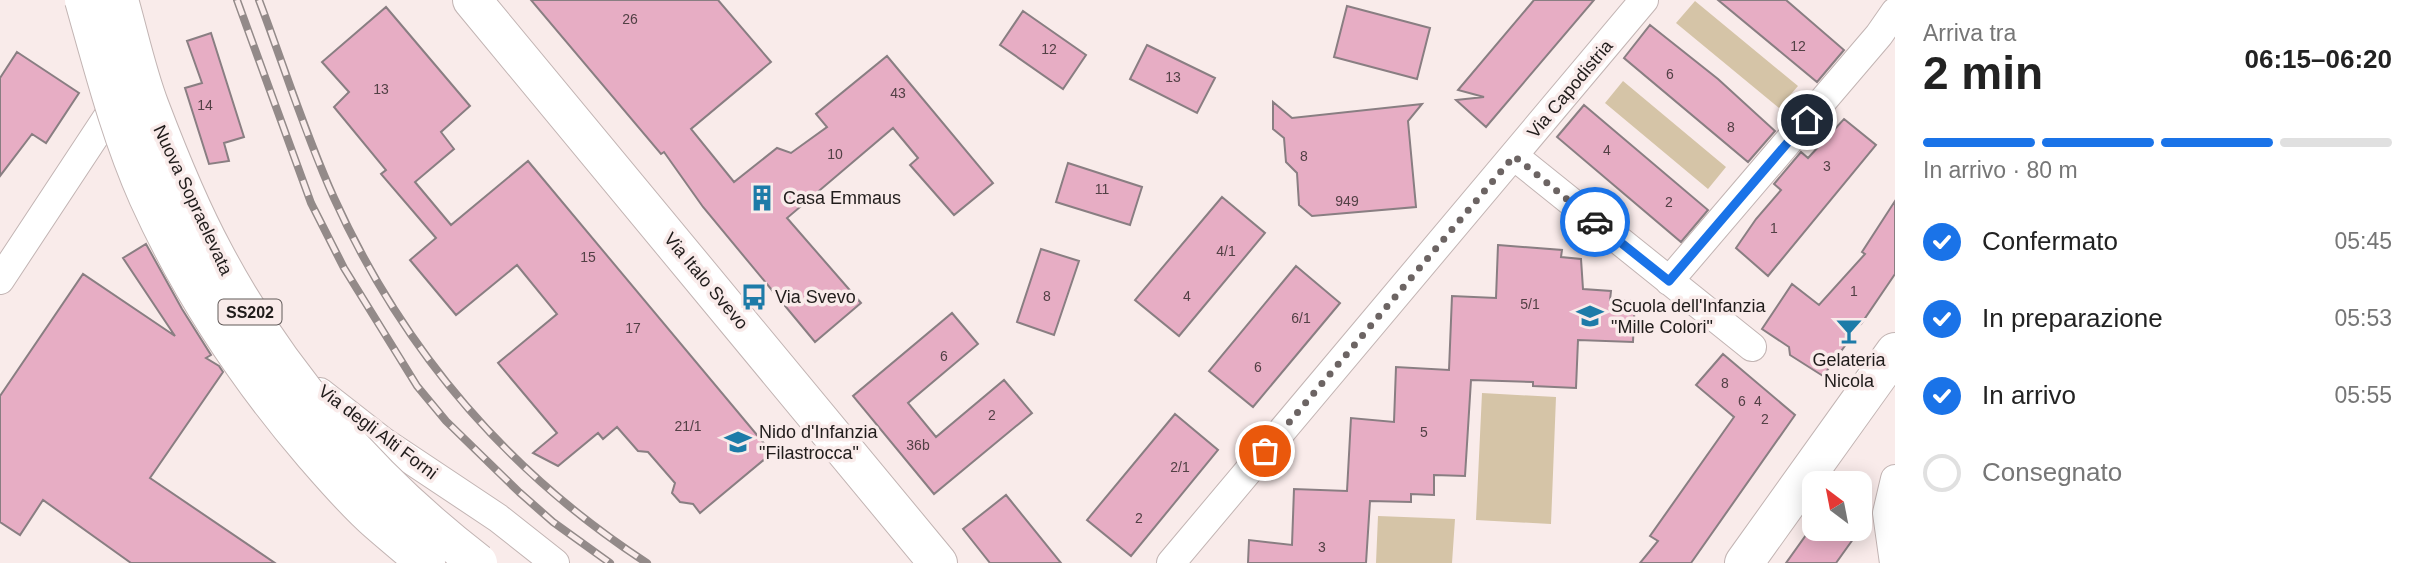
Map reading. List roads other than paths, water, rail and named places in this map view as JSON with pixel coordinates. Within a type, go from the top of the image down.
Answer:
[{"type":"main road","name":"Nuova Sopraelevata","points":[[84,0],[116,116],[148,197],[194,285],[246,370],[288,424],[376,520],[426,563]]},
{"type":"main road","name":"Nuova Sopraelevata","points":[[119,0],[149,105],[178,178],[214,254],[274,352],[353,449],[402,498],[478,563]]},
{"type":"main road","name":"Via Italo Svevo","points":[[472,0],[938,563]]},
{"type":"main road","points":[[486,0],[502,35]]},
{"type":"main road","points":[[1744,563],[1895,352]]},
{"type":"street","name":"Via degli Alti Forni","points":[[104,0],[124,93],[133,116],[158,165],[213,259],[250,313],[322,394],[384,442],[498,518],[555,563]]},
{"type":"street","name":"Via Capodistria","points":[[1171,563],[1644,0]]},
{"type":"street","points":[[1669,281],[1861,57],[1895,12]]},
{"type":"street","points":[[0,280],[124,93]]},
{"type":"street","points":[[1514,156],[1752,347]]},
{"type":"street","points":[[1894,563],[1887,513],[1895,479]]},
{"type":"railway","points":[[237,0],[311,203],[344,268],[417,386],[446,421],[519,492],[553,522],[610,563]]},
{"type":"railway","points":[[259,0],[304,125],[334,198],[392,306],[426,356],[505,448],[549,489],[647,563]]},
{"type":"place","name":"Casa Emmaus","points":[[762,198]]},
{"type":"place","name":"Via Svevo","points":[[754,297]]},
{"type":"place","name":"Scuola dell'Infanzia \"Mille Colori\"","points":[[1590,316]]},
{"type":"place","name":"Gelateria Nicola","points":[[1849,331]]},
{"type":"place","name":"Nido d'Infanzia \"Filastrocca\"","points":[[738,442]]}]
